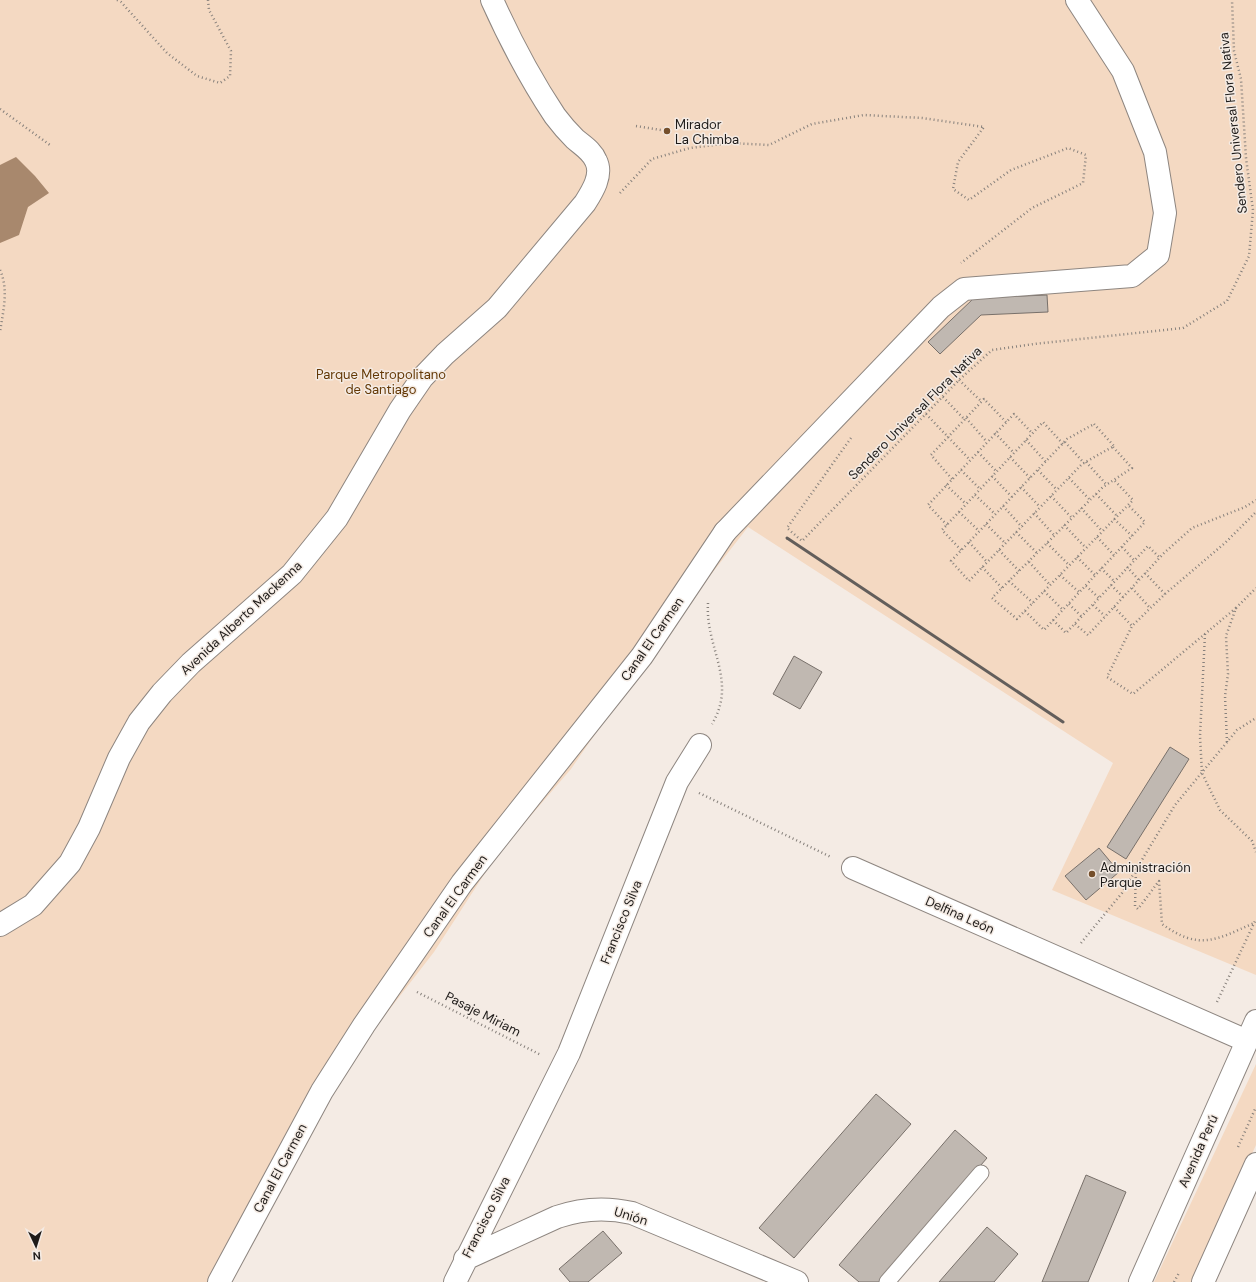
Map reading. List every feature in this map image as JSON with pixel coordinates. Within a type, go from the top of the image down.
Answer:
[{"type":"street","name":"Avenida Alberto Mackenna","points":[[0,924],[33,905],[70,863],[89,828],[119,758],[140,722],[162,693],[191,663],[292,574],[337,518],[400,410],[422,378],[445,354],[497,308],[585,203],[595,187],[598,172],[597,162],[590,151],[575,139],[556,116],[531,77],[492,0]]},
{"type":"street","name":"Canal El Carmen","points":[[219,1282],[322,1091],[395,981],[462,883],[642,656],[725,532],[941,307],[964,289],[1132,276],[1158,255],[1165,213],[1155,152],[1123,71],[1077,0]]},
{"type":"street","name":"Francisco Silva","points":[[455,1282],[465,1259],[563,1066],[677,782],[700,745]]},
{"type":"street","name":"Delfina León","points":[[852,868],[1247,1041]]},
{"type":"street","name":"Avenida Perú","points":[[1140,1282],[1256,1021]]},
{"type":"street","points":[[1203,1282],[1256,1164]]},
{"type":"street","name":"Unión","points":[[465,1259],[562,1215],[589,1209],[605,1208],[632,1214],[796,1282]]},
{"type":"lane","points":[[887,1282],[981,1173]]},
{"type":"path","points":[[117,0],[121,2],[167,53],[197,76],[220,83],[230,76],[231,50],[209,10],[208,0]]},
{"type":"path","name":"Sendero Universal Flora Nativa","points":[[855,433],[787,528],[802,541],[959,380],[992,350],[1183,328],[1227,301],[1249,256],[1253,210],[1246,158],[1241,79],[1234,50],[1232,0]]},
{"type":"path","points":[[0,109],[50,145]]},
{"type":"path","points":[[615,198],[652,159],[690,148],[731,143],[769,145],[812,124],[864,115],[922,118],[984,127],[958,162],[953,189],[969,200],[1011,170],[1068,148],[1086,155],[1083,183],[1032,208],[956,267]]},
{"type":"path","points":[[636,126],[667,131]]},
{"type":"path","points":[[0,270],[5,280],[5,297],[0,332]]},
{"type":"path","points":[[959,380],[981,401]]},
{"type":"path","points":[[943,397],[987,442]]},
{"type":"path","points":[[952,479],[931,455],[981,401],[984,398],[1006,422]]},
{"type":"path","points":[[926,414],[970,460]]},
{"type":"path","points":[[947,525],[928,506],[946,485],[1014,414],[1032,433]]},
{"type":"path","points":[[961,550],[942,530],[1043,422],[1106,484]]},
{"type":"path","points":[[1113,447],[1085,462],[969,581],[951,561],[1064,443],[1094,424],[1132,468],[1106,484],[992,598],[1017,619],[1133,500],[1114,480]]},
{"type":"path","points":[[995,433],[1014,452]]},
{"type":"path","points":[[1026,440],[1046,462]]},
{"type":"path","points":[[978,452],[996,471]]},
{"type":"path","points":[[1010,457],[1030,478]]},
{"type":"path","points":[[961,470],[980,489]]},
{"type":"path","points":[[1038,470],[1057,490]]},
{"type":"path","points":[[992,476],[1012,497]]},
{"type":"path","points":[[1069,478],[1090,500]]},
{"type":"path","points":[[946,485],[966,504]]},
{"type":"path","points":[[1021,487],[1040,507]]},
{"type":"path","points":[[1096,494],[1117,516]]},
{"type":"path","points":[[975,495],[995,514]]},
{"type":"path","points":[[1051,496],[1072,518]]},
{"type":"path","points":[[1076,624],[1088,634],[1159,557],[1192,528],[1245,507],[1256,500]]},
{"type":"path","points":[[1025,611],[1044,630],[1145,522],[1128,505]]},
{"type":"path","points":[[1003,506],[1022,526]]},
{"type":"path","points":[[1081,508],[1102,531]]},
{"type":"path","points":[[958,512],[979,531]]},
{"type":"path","points":[[1256,512],[1225,543],[1165,594],[1132,626],[1107,677],[1133,694],[1236,608],[1256,588]]},
{"type":"path","points":[[1034,513],[1054,535]]},
{"type":"path","points":[[1114,519],[1132,536]]},
{"type":"path","points":[[986,524],[1005,543]]},
{"type":"path","points":[[1064,525],[1086,548]]},
{"type":"path","points":[[1016,532],[1037,553]]},
{"type":"path","points":[[1097,537],[1114,555]]},
{"type":"path","points":[[969,542],[987,562]]},
{"type":"path","points":[[1047,543],[1069,565]]},
{"type":"path","points":[[1053,620],[1066,633],[1148,546],[1159,557]]},
{"type":"path","points":[[1122,547],[1134,560]]},
{"type":"path","points":[[999,550],[1019,571]]},
{"type":"path","points":[[1077,557],[1095,575]]},
{"type":"path","points":[[1028,562],[1050,585]]},
{"type":"path","points":[[982,567],[1002,588]]},
{"type":"path","points":[[1127,567],[1139,580]]},
{"type":"path","points":[[1101,568],[1114,581]]},
{"type":"path","points":[[1145,573],[1165,594]]},
{"type":"path","points":[[1060,575],[1079,592]]},
{"type":"path","points":[[1009,581],[1032,603]]},
{"type":"path","points":[[1111,585],[1123,597]]},
{"type":"path","points":[[1086,586],[1099,598]]},
{"type":"path","points":[[1132,588],[1150,608]]},
{"type":"path","points":[[1044,591],[1063,610]]},
{"type":"path","points":[[700,745],[719,712],[723,683],[710,631],[708,601]]},
{"type":"path","points":[[1069,604],[1082,617]]},
{"type":"path","points":[[1093,605],[1105,616]]},
{"type":"path","points":[[1114,607],[1132,626]]},
{"type":"path","points":[[1227,742],[1225,696],[1228,674],[1226,636],[1236,608]]},
{"type":"path","points":[[1205,634],[1200,736],[1202,773],[1220,810],[1252,841],[1256,852]]},
{"type":"path","points":[[1066,961],[1122,893],[1175,805],[1237,730],[1256,718]]},
{"type":"path","points":[[677,782],[852,868]]},
{"type":"path","points":[[1136,868],[1134,906],[1138,909],[1159,881],[1162,924],[1175,933],[1195,941],[1218,939],[1254,923]]},
{"type":"path","points":[[1208,1024],[1256,919]]},
{"type":"path","name":"Pasaje Miriam","points":[[395,981],[563,1066]]},
{"type":"green space","name":"Parque Metropolitano de Santiago","points":[[0,0],[1256,0],[1256,975],[1052,890],[1113,763],[748,527],[709,577],[655,657],[613,708],[571,769],[496,856],[434,952],[351,1059],[231,1282],[0,1282]]},
{"type":"green space","points":[[1256,1064],[1256,1145],[1193,1282],[1154,1282]]},
{"type":"shaded area","points":[[16,157],[49,193],[28,207],[19,235],[0,243],[0,165]]},
{"type":"building","points":[[1047,295],[1048,312],[981,315],[940,354],[928,342],[974,298]]},
{"type":"building","points":[[794,656],[822,672],[800,709],[773,694]]},
{"type":"building","points":[[1170,747],[1189,759],[1126,859],[1107,847]]},
{"type":"building","name":"Administración Parque","points":[[1099,848],[1119,872],[1086,900],[1065,876]]},
{"type":"building","points":[[876,1094],[911,1124],[794,1258],[759,1228]]},
{"type":"building","points":[[955,1130],[987,1158],[880,1282],[859,1282],[839,1265]]},
{"type":"building","points":[[1086,1175],[1126,1192],[1088,1282],[1042,1282]]},
{"type":"building","points":[[987,1227],[1018,1254],[994,1282],[939,1282]]},
{"type":"building","points":[[603,1231],[622,1253],[588,1282],[570,1282],[559,1269]]},
{"type":"railway","points":[[787,538],[1063,722]]},
{"type":"place","name":"Mirador La Chimba","points":[[667,131]]},
{"type":"place","name":"Administración Parque","points":[[1092,874]]}]
